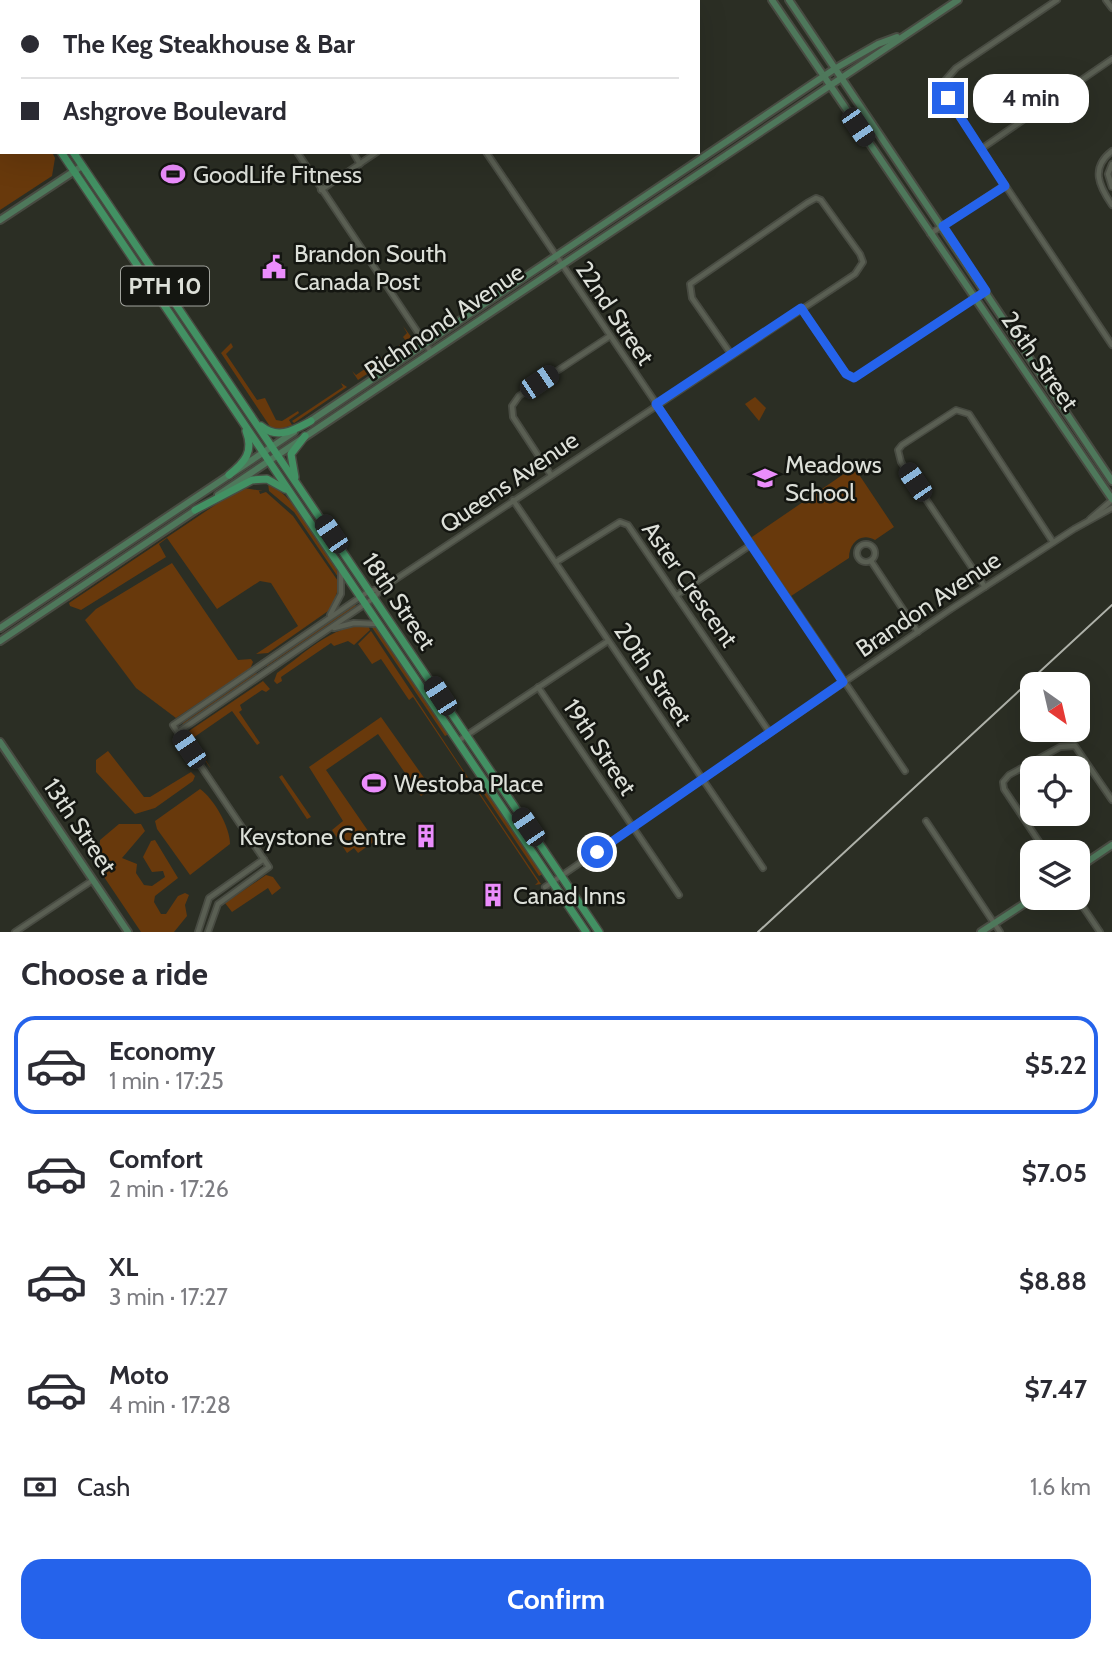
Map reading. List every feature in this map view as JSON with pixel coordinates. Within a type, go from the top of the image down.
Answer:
[{"type":"main road","name":"26th Street","points":[[772,0],[1112,500]]},
{"type":"main road","name":"26th Street","points":[[789,0],[1112,481]]},
{"type":"main road","name":"Richmond Avenue","points":[[0,640],[958,0]]},
{"type":"main road","name":"Richmond Avenue","points":[[0,628],[836,68],[878,44],[909,33]]},
{"type":"main road","name":"18th Street","points":[[62,154],[586,932]]},
{"type":"main road","name":"18th Street","points":[[74,154],[600,932]]},
{"type":"main road","points":[[0,220],[82,166]]},
{"type":"main road","points":[[229,475],[245,460],[250,449],[236,412]]},
{"type":"main road","points":[[255,421],[266,431],[276,434],[311,421]]},
{"type":"main road","points":[[299,487],[291,457],[293,449],[305,436]]},
{"type":"main road","points":[[195,510],[257,479],[276,482],[295,500]]},
{"type":"main road","name":"13th Street","points":[[0,742],[128,932]]},
{"type":"main road","points":[[1090,860],[1112,845]]},
{"type":"main road","points":[[981,932],[1020,906]]},
{"type":"street","points":[[1057,0],[956,68],[943,84],[948,98],[981,149],[1112,345]]},
{"type":"street","points":[[1106,0],[1112,8]]},
{"type":"street","points":[[981,149],[1112,59]]},
{"type":"street","points":[[1112,151],[1102,160],[1097,174],[1101,188],[1112,205]]},
{"type":"street","points":[[298,154],[431,352]]},
{"type":"street","points":[[354,154],[360,164]]},
{"type":"street","points":[[321,190],[374,154]]},
{"type":"street","name":"22nd Street","points":[[487,154],[905,771]]},
{"type":"street","points":[[1112,164],[1108,174],[1112,187]]},
{"type":"street","points":[[930,234],[1005,186]]},
{"type":"street","name":"Queens Avenue","points":[[372,594],[855,274],[863,262],[828,208],[816,198],[690,284],[692,298],[731,354]]},
{"type":"street","points":[[801,308],[846,374],[854,378],[986,291]]},
{"type":"street","points":[[551,475],[513,417],[512,406],[519,396],[610,336]]},
{"type":"street","points":[[985,587],[898,456],[902,445],[956,410],[969,414],[1053,542]]},
{"type":"street","name":"20th Street","points":[[513,500],[763,868]]},
{"type":"street","name":"Brandon Avenue","points":[[1089,520],[1096,510],[1112,500]]},
{"type":"street","name":"Brandon Avenue","points":[[545,887],[985,587],[1053,542],[1112,508]]},
{"type":"street","name":"Aster Crescent","points":[[556,562],[620,522],[628,525],[770,733]]},
{"type":"street","points":[[677,595],[752,544]]},
{"type":"street","points":[[869,544],[874,548],[875,554],[871,561],[864,562],[857,556],[860,545],[869,544]]},
{"type":"street","points":[[320,624],[335,608],[342,590],[342,573],[335,558]]},
{"type":"street","points":[[871,561],[918,632]]},
{"type":"street","points":[[55,591],[61,600]]},
{"type":"street","points":[[208,932],[213,911],[223,898],[269,867],[173,725],[320,624],[372,594]]},
{"type":"street","points":[[178,732],[327,631],[372,594]]},
{"type":"street","points":[[327,631],[364,622],[378,624],[384,631]]},
{"type":"street","points":[[458,741],[608,641]]},
{"type":"street","name":"19th Street","points":[[538,687],[679,895]]},
{"type":"street","points":[[1038,840],[1004,789],[1003,782],[1009,775],[1067,745],[1080,751],[1112,800]]},
{"type":"street","points":[[926,821],[1000,932]]},
{"type":"street","points":[[198,932],[209,898],[264,859]]},
{"type":"street","points":[[15,932],[25,930],[93,880]]},
{"type":"street","points":[[1085,910],[1100,932]]},
{"type":"shaded area","points":[[0,154],[53,154],[55,158],[52,176],[0,210]]},
{"type":"shaded area","points":[[403,326],[415,342],[358,380],[352,371],[356,375],[406,341],[403,337],[407,333]]},
{"type":"shaded area","points":[[231,343],[233,347],[226,354],[257,400],[265,398],[276,420],[282,421],[298,411],[299,413],[289,420],[292,425],[278,430],[271,428],[221,353]]},
{"type":"shaded area","points":[[341,383],[347,387],[294,423],[292,421],[343,387]]},
{"type":"shaded area","points":[[755,397],[766,408],[759,421],[745,404]]},
{"type":"shaded area","points":[[854,467],[894,527],[875,540],[865,537],[857,540],[851,548],[849,558],[788,598],[749,539]]},
{"type":"shaded area","points":[[268,483],[289,500],[311,526],[321,540],[340,580],[294,512],[269,491]]},
{"type":"shaded area","points":[[244,488],[263,491],[259,491],[260,494],[266,492],[293,516],[340,584],[331,609],[268,653],[256,654],[298,626],[271,583],[260,581],[217,609],[167,538],[159,544],[166,557],[81,610],[70,606],[69,603],[233,493]]},
{"type":"shaded area","points":[[210,506],[69,601],[68,599]]},
{"type":"shaded area","points":[[172,563],[238,660],[251,659],[253,662],[250,669],[176,718],[136,688],[85,620],[96,609]]},
{"type":"shaded area","points":[[355,604],[356,606],[267,666],[267,665]]},
{"type":"shaded area","points":[[368,625],[370,630],[354,645],[348,641],[334,646],[331,643],[281,677],[282,681],[277,684],[274,681],[277,673],[331,635],[343,629]]},
{"type":"shaded area","points":[[371,626],[378,628],[449,734],[445,736]]},
{"type":"shaded area","points":[[371,631],[469,779],[464,780],[466,776],[413,697],[409,700],[381,659],[372,664],[358,644]]},
{"type":"shaded area","points":[[257,674],[182,725],[183,723]]},
{"type":"shaded area","points":[[263,681],[270,689],[266,692],[262,690],[240,705],[242,710],[239,712],[260,743],[257,745],[232,711],[193,738],[211,769],[189,737],[189,731]]},
{"type":"shaded area","points":[[381,717],[432,789],[421,796],[378,734],[326,770],[375,841],[358,853],[354,848],[347,853],[332,830],[343,821],[309,767]]},
{"type":"shaded area","points":[[108,751],[144,797],[150,797],[191,772],[195,776],[193,781],[155,808],[135,814],[96,772],[96,760]]},
{"type":"shaded area","points":[[282,775],[311,817],[307,819],[279,777]]},
{"type":"shaded area","points":[[478,785],[484,787],[543,874],[539,876]]},
{"type":"shaded area","points":[[475,786],[541,884],[535,885],[538,882],[477,791],[472,793]]},
{"type":"shaded area","points":[[200,789],[211,799],[220,814],[230,844],[190,875],[157,829],[155,821]]},
{"type":"shaded area","points":[[119,824],[141,824],[145,831],[122,858],[137,864],[136,873],[144,885],[152,886],[165,877],[163,871],[152,872],[143,857],[151,841],[155,840],[178,878],[155,896],[154,902],[161,914],[166,914],[178,896],[185,893],[189,895],[185,905],[187,916],[174,932],[141,932],[98,868],[100,840]]},
{"type":"shaded area","points":[[266,875],[273,877],[281,888],[272,895],[268,888],[232,912],[225,903]]},
{"type":"railway","points":[[758,932],[1112,605]]},
{"type":"place","name":"GoodLife Fitness","points":[[173,174]]},
{"type":"place","name":"Brandon South Canada Post","points":[[274,267]]},
{"type":"place","name":"Meadows School","points":[[765,478]]},
{"type":"place","name":"Westoba Place","points":[[374,783]]},
{"type":"place","name":"Keystone Centre","points":[[426,836]]},
{"type":"place","name":"Canad Inns","points":[[493,895]]},
{"type":"route","points":[[597,852],[843,682],[656,404],[801,308],[846,374],[854,378],[986,291],[943,226],[1005,186],[948,98]]}]
